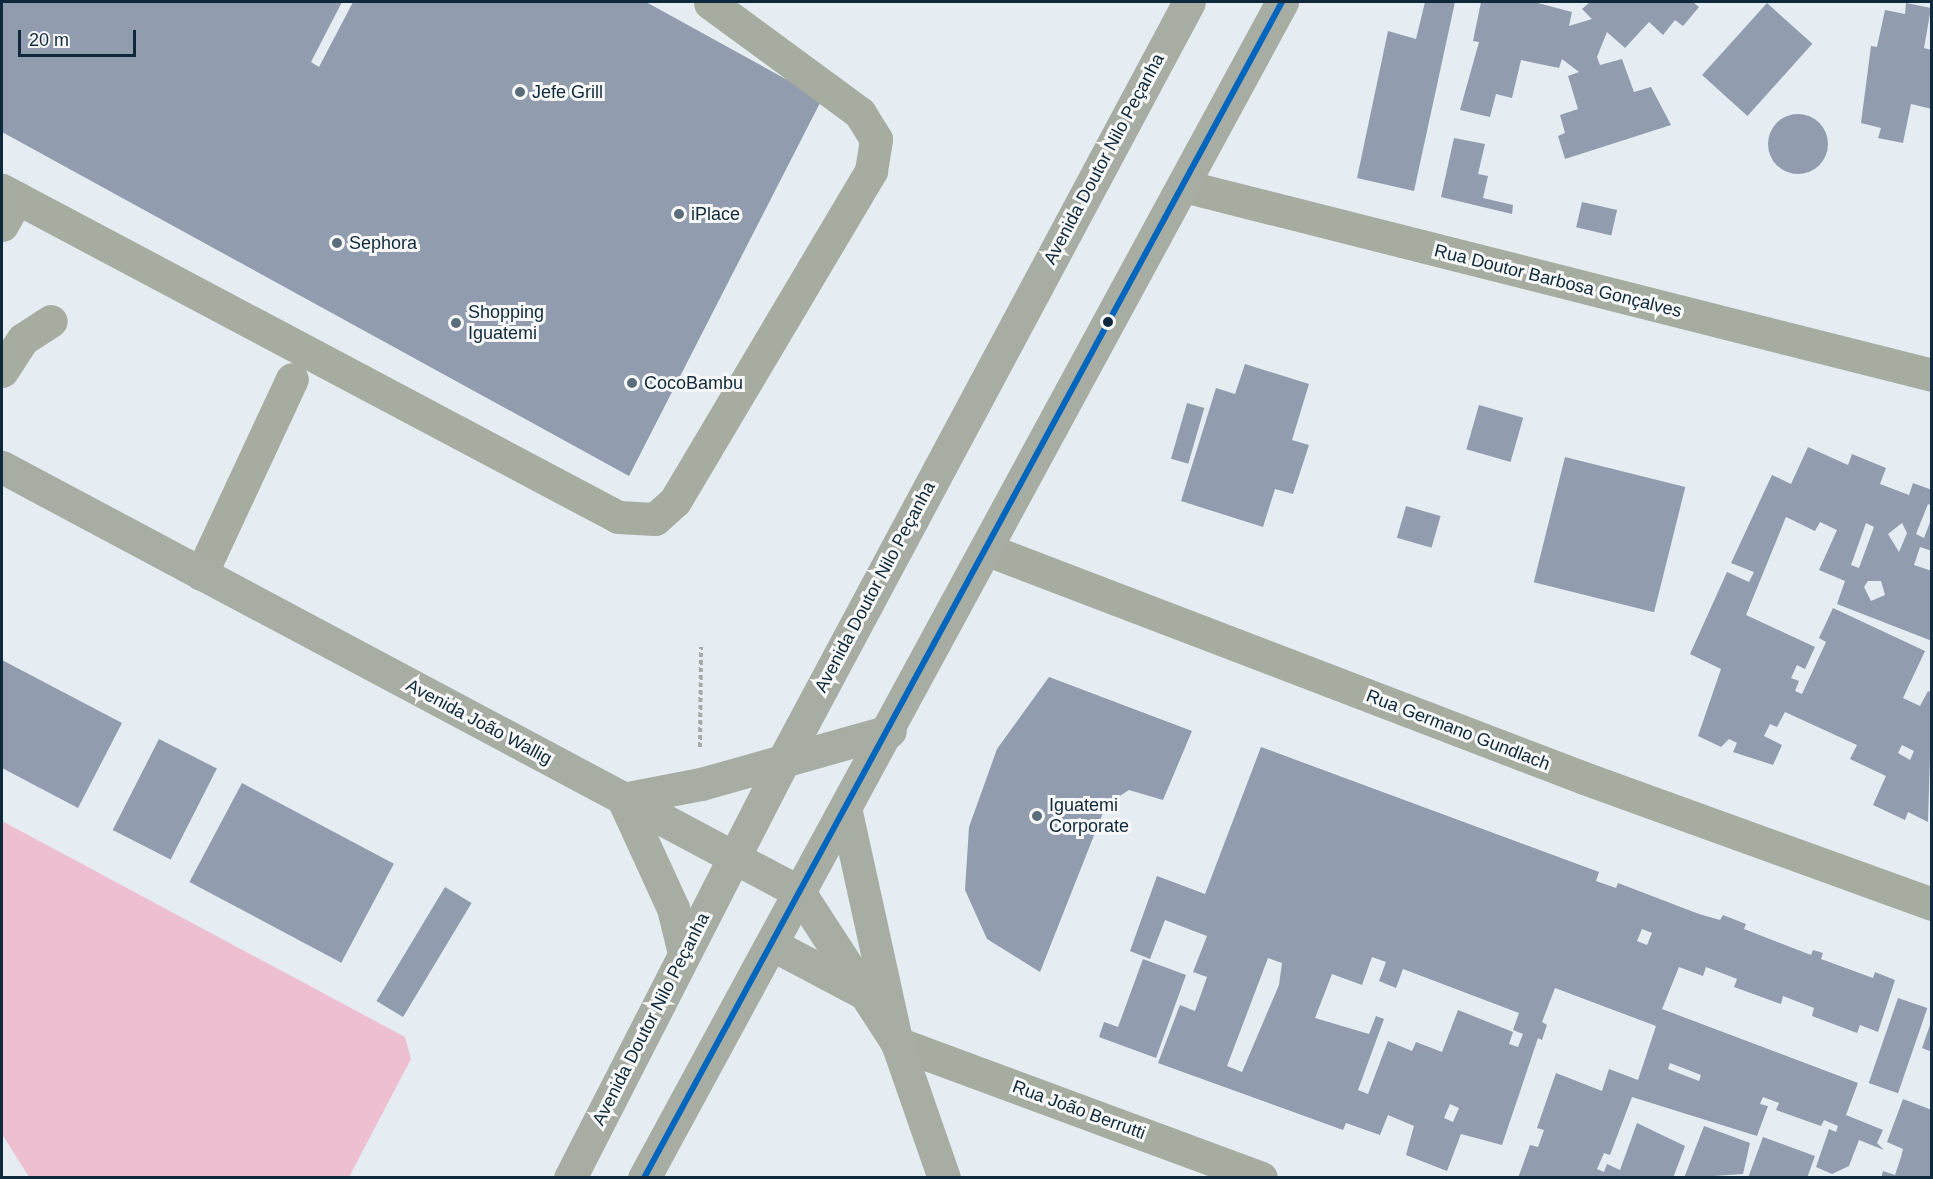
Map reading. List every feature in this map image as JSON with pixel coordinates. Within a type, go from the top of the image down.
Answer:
[{"type":"main road","name":"Avenida Doutor Nilo Peçanha","points":[[570,1178],[785,757],[1189,2]]},
{"type":"main road","points":[[644,1178],[771,944],[846,812],[1282,2]]},
{"type":"main road","name":"Avenida João Wallig","points":[[2,467],[800,892]]},
{"type":"main road","points":[[684,953],[673,908],[623,799],[701,784],[785,757],[890,730]]},
{"type":"main road","points":[[846,812],[897,1043],[944,1178]]},
{"type":"main road","points":[[800,892],[861,991],[897,1043]]},
{"type":"main road","points":[[771,944],[861,991]]},
{"type":"street","points":[[7,204],[618,517],[655,519],[675,501],[871,171],[876,139],[860,112],[710,3]]},
{"type":"street","name":"Rua Doutor Barbosa Gonçalves","points":[[1184,186],[1932,375]]},
{"type":"street","points":[[2,371],[23,339],[51,321]]},
{"type":"street","points":[[201,574],[292,379]]},
{"type":"street","name":"Rua Germano Gundlach","points":[[988,550],[1584,778],[1932,904]]},
{"type":"street","name":"Rua João Berrutti","points":[[897,1043],[1261,1178]]},
{"type":"path","points":[[700,647],[701,784]]},
{"type":"shaded area","points":[[2,821],[405,1037],[411,1059],[349,1177],[29,1177],[2,1134]]},
{"type":"building","points":[[2,2],[342,2],[311,62],[319,67],[353,2],[646,2],[822,99],[629,476],[2,132]]},
{"type":"building","points":[[1425,2],[1455,2],[1414,191],[1357,178],[1388,31],[1416,39]]},
{"type":"building","points":[[1481,2],[1534,2],[1572,12],[1569,26],[1592,19],[1582,9],[1590,2],[1693,2],[1699,7],[1683,26],[1675,20],[1663,35],[1649,22],[1625,48],[1607,32],[1597,57],[1600,65],[1622,59],[1634,92],[1651,87],[1671,125],[1565,159],[1558,136],[1565,133],[1560,115],[1578,109],[1568,76],[1579,72],[1562,59],[1559,68],[1521,60],[1512,98],[1496,94],[1490,117],[1460,110],[1479,42],[1473,41]]},
{"type":"building","points":[[1767,3],[1812,44],[1747,116],[1702,75]]},
{"type":"building","points":[[1906,3],[1931,8],[1924,48],[1932,50],[1932,109],[1911,104],[1903,143],[1878,138],[1881,128],[1861,123],[1871,46],[1877,47],[1885,10],[1905,14]]},
{"type":"building","points":[[1798,114],[1815,119],[1823,127],[1828,144],[1823,161],[1815,169],[1798,174],[1781,169],[1773,161],[1768,144],[1773,127],[1781,119]]},
{"type":"building","points":[[1454,138],[1485,144],[1478,174],[1488,176],[1483,198],[1513,205],[1512,214],[1441,197]]},
{"type":"building","points":[[1582,202],[1617,210],[1611,235],[1576,227]]},
{"type":"building","points":[[1245,364],[1309,384],[1292,440],[1309,445],[1293,494],[1275,489],[1263,527],[1181,501],[1216,388],[1235,394]]},
{"type":"building","points":[[1187,403],[1204,408],[1188,464],[1171,459]]},
{"type":"building","points":[[1479,405],[1523,418],[1511,462],[1466,449]]},
{"type":"building","points":[[1808,447],[1848,465],[1852,454],[1886,468],[1880,484],[1909,495],[1913,483],[1932,490],[1932,506],[1928,504],[1916,534],[1924,538],[1932,517],[1932,551],[1920,547],[1914,565],[1932,571],[1932,641],[1837,604],[1845,581],[1819,570],[1837,530],[1820,522],[1815,531],[1786,517],[1746,615],[1815,647],[1805,669],[1797,665],[1791,678],[1799,681],[1795,691],[1802,694],[1826,642],[1819,638],[1833,608],[1925,651],[1903,698],[1920,706],[1928,691],[1932,693],[1928,822],[1908,812],[1905,820],[1873,805],[1886,776],[1850,759],[1857,745],[1785,712],[1777,727],[1770,724],[1764,736],[1782,745],[1773,765],[1733,752],[1737,743],[1729,739],[1721,747],[1698,736],[1721,669],[1690,654],[1727,572],[1749,582],[1754,572],[1731,563],[1772,475],[1791,484]],"holes":[[[1866,523],[1874,527],[1859,568],[1851,565]],[[1902,523],[1907,533],[1899,552],[1888,534]],[[1868,581],[1881,581],[1885,595],[1871,601],[1864,587]],[[1902,745],[1914,751],[1910,760],[1898,753]]]},
{"type":"building","points":[[1565,457],[1685,487],[1654,612],[1534,582]]},
{"type":"building","points":[[1406,506],[1441,516],[1432,548],[1397,538]]},
{"type":"building","points":[[2,660],[122,723],[78,808],[2,768]]},
{"type":"building","name":"Iguatemi Corporate","points":[[1049,677],[1192,731],[1163,800],[1129,790],[1106,805],[1040,972],[987,939],[965,890],[969,827],[997,749]]},
{"type":"building","points":[[159,739],[217,769],[171,859],[113,830]]},
{"type":"building","points":[[1261,747],[1599,872],[1596,881],[1616,888],[1618,883],[1720,920],[1723,915],[1746,924],[1744,929],[1811,955],[1813,950],[1823,953],[1821,959],[1873,978],[1875,972],[1895,980],[1878,1032],[1860,1025],[1857,1033],[1812,1016],[1814,1008],[1783,996],[1781,1004],[1734,987],[1737,979],[1706,967],[1703,976],[1679,967],[1662,1009],[1858,1083],[1846,1115],[1883,1130],[1877,1143],[1884,1150],[1859,1140],[1849,1166],[1832,1174],[1816,1167],[1829,1129],[1836,1132],[1838,1126],[1824,1120],[1821,1126],[1776,1110],[1779,1103],[1763,1097],[1760,1104],[1768,1106],[1757,1136],[1632,1097],[1610,1155],[1604,1153],[1597,1169],[1604,1172],[1607,1164],[1620,1170],[1637,1123],[1685,1146],[1673,1178],[1518,1178],[1530,1145],[1538,1147],[1544,1130],[1537,1128],[1556,1073],[1602,1091],[1609,1069],[1638,1080],[1656,1026],[1555,988],[1542,1022],[1547,1025],[1542,1040],[1538,1038],[1502,1145],[1461,1134],[1447,1171],[1406,1155],[1414,1126],[1388,1115],[1380,1135],[1346,1123],[1343,1130],[1158,1063],[1180,1005],[1195,1011],[1207,977],[1193,972],[1207,936],[1165,920],[1150,959],[1130,951],[1157,876],[1205,894]],"holes":[[[1642,929],[1652,933],[1647,945],[1637,941]],[[1372,957],[1386,962],[1379,981],[1396,988],[1403,969],[1519,1013],[1513,1030],[1523,1034],[1518,1047],[1509,1044],[1513,1032],[1458,1010],[1442,1052],[1416,1042],[1412,1051],[1388,1041],[1368,1094],[1358,1090],[1384,1019],[1376,1016],[1369,1034],[1315,1018],[1332,974],[1362,985]],[[1268,958],[1282,963],[1279,985],[1242,1072],[1227,1066]],[[1670,1063],[1701,1075],[1699,1081],[1668,1069]],[[1450,1104],[1459,1108],[1453,1122],[1444,1118]]]},
{"type":"building","points":[[242,783],[394,864],[341,963],[189,882]]},
{"type":"building","points":[[445,887],[472,903],[403,1017],[376,1001]]},
{"type":"building","points":[[1143,959],[1186,975],[1156,1058],[1099,1037],[1104,1022],[1118,1027]]},
{"type":"building","points":[[1898,998],[1927,1008],[1898,1093],[1869,1083]]},
{"type":"building","points":[[1932,1022],[1932,1052],[1922,1048]]},
{"type":"building","points":[[1903,1099],[1932,1110],[1932,1178],[1881,1178],[1883,1171],[1895,1175],[1901,1157],[1903,1149],[1887,1142]]},
{"type":"building","points":[[1704,1126],[1750,1143],[1743,1174],[1684,1178]]},
{"type":"building","points":[[1763,1137],[1815,1156],[1807,1178],[1748,1178]]},
{"type":"transit line","points":[[644,1178],[1282,2]]},
{"type":"place","name":"Jefe Grill","points":[[520,92]]},
{"type":"place","name":"iPlace","points":[[679,214]]},
{"type":"place","name":"Sephora","points":[[337,243]]},
{"type":"place","name":"Shopping Iguatemi","points":[[456,323]]},
{"type":"place","name":"CocoBambu","points":[[632,383]]},
{"type":"place","name":"Iguatemi Corporate","points":[[1037,816]]}]
